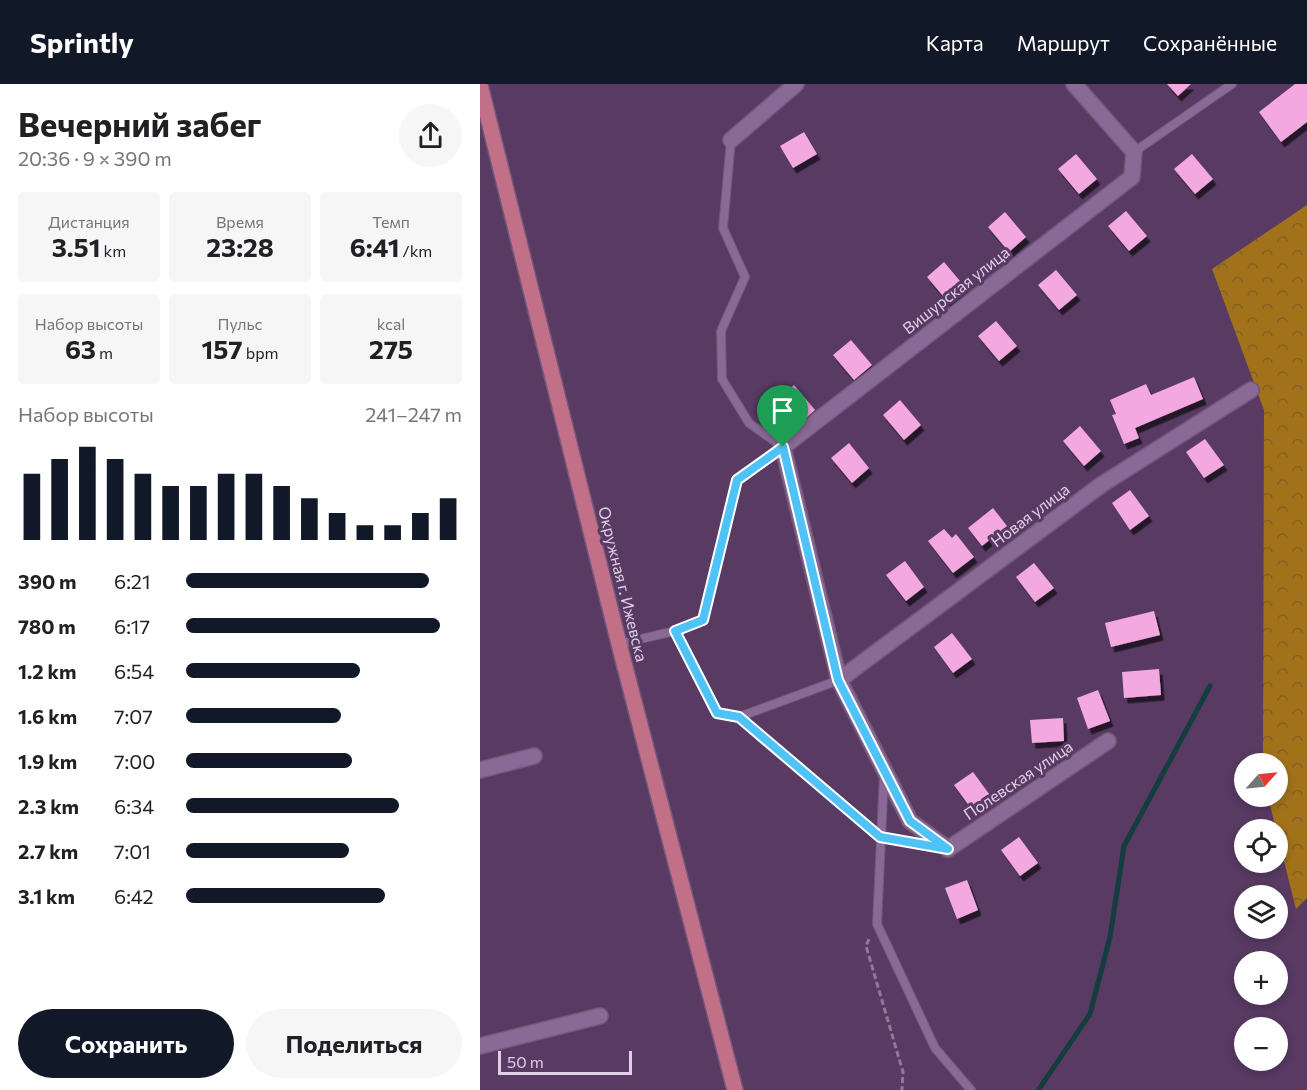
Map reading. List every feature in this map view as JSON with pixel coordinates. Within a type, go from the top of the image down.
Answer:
[{"type":"main road","name":"Окружная г. Ижевска","points":[[480,85],[619,644],[735,1090]]},
{"type":"street","points":[[731,140],[795,84]]},
{"type":"street","points":[[1074,84],[1134,152]]},
{"type":"street","name":"Вишурская улица","points":[[783,447],[1132,177],[1134,152]]},
{"type":"street","name":"Новая улица","points":[[838,680],[1101,485],[1251,390]]},
{"type":"street","points":[[783,447],[838,680],[910,821],[948,849]]},
{"type":"street","name":"Полевская улица","points":[[948,849],[1108,741]]},
{"type":"street","points":[[480,770],[534,756]]},
{"type":"street","points":[[480,1046],[600,1016]]},
{"type":"lane","points":[[1134,152],[1232,84]]},
{"type":"lane","points":[[619,644],[675,631],[703,620],[737,480],[783,447],[749,423],[722,379],[721,331],[745,277],[723,228],[731,140]]},
{"type":"lane","points":[[675,631],[717,713],[739,717],[880,837],[948,849]]},
{"type":"lane","points":[[739,717],[838,680]]},
{"type":"lane","points":[[884,774],[877,924],[935,1048],[970,1090]]},
{"type":"path","points":[[877,924],[866,946],[903,1072],[902,1090]]},
{"type":"green space","points":[[1307,205],[1307,898],[1296,909],[1287,873],[1288,819],[1274,819],[1270,807],[1288,807],[1288,753],[1263,753],[1264,410],[1212,269]]},
{"type":"building","points":[[1167,84],[1191,84],[1178,96]]},
{"type":"building","points":[[1295,84],[1307,84],[1307,122],[1281,142],[1259,112]]},
{"type":"building","points":[[804,132],[817,154],[793,168],[780,146]]},
{"type":"building","points":[[1076,154],[1097,179],[1079,194],[1058,169]]},
{"type":"building","points":[[1192,154],[1213,179],[1195,194],[1174,169]]},
{"type":"building","points":[[1126,211],[1147,236],[1129,251],[1108,226]]},
{"type":"building","points":[[1005,212],[1026,237],[1009,252],[988,227]]},
{"type":"building","points":[[944,262],[965,287],[948,302],[927,277]]},
{"type":"building","points":[[1056,270],[1077,295],[1059,310],[1038,285]]},
{"type":"building","points":[[996,321],[1017,346],[999,361],[978,336]]},
{"type":"building","points":[[851,340],[872,365],[854,380],[833,355]]},
{"type":"building","points":[[1194,377],[1203,399],[1135,428],[1139,438],[1124,444],[1112,415],[1116,414],[1110,400],[1146,384],[1151,395]]},
{"type":"building","points":[[794,385],[815,410],[798,425],[777,400]]},
{"type":"building","points":[[900,400],[921,425],[904,440],[883,415]]},
{"type":"building","points":[[1080,426],[1101,451],[1084,466],[1063,441]]},
{"type":"building","points":[[1205,439],[1224,465],[1204,478],[1186,452]]},
{"type":"building","points":[[849,443],[869,468],[852,483],[831,458]]},
{"type":"building","points":[[1130,490],[1149,516],[1130,530],[1112,503]]},
{"type":"building","points":[[993,508],[1007,526],[982,546],[968,528]]},
{"type":"building","points":[[944,529],[952,538],[956,534],[974,557],[953,573],[928,541]]},
{"type":"building","points":[[905,561],[924,587],[906,601],[886,575]]},
{"type":"building","points":[[1034,563],[1054,588],[1035,602],[1016,577]]},
{"type":"building","points":[[1154,611],[1160,635],[1111,647],[1105,623]]},
{"type":"building","points":[[952,633],[972,659],[953,673],[934,647]]},
{"type":"building","points":[[1159,669],[1161,695],[1124,698],[1122,672]]},
{"type":"building","points":[[1098,690],[1110,721],[1088,729],[1077,698]]},
{"type":"building","points":[[1063,718],[1064,741],[1032,743],[1030,720]]},
{"type":"building","points":[[973,772],[992,798],[973,811],[954,785]]},
{"type":"building","points":[[1019,837],[1038,863],[1020,876],[1001,850]]},
{"type":"building","points":[[967,880],[978,910],[957,919],[945,888]]},
{"type":"waterway","points":[[1039,1089],[1090,1014],[1110,937],[1124,846],[1210,686]]},
{"type":"route","points":[[783,447],[838,680],[910,821],[948,849],[880,837],[739,717],[717,713],[675,631],[703,620],[737,480],[783,447]]}]
